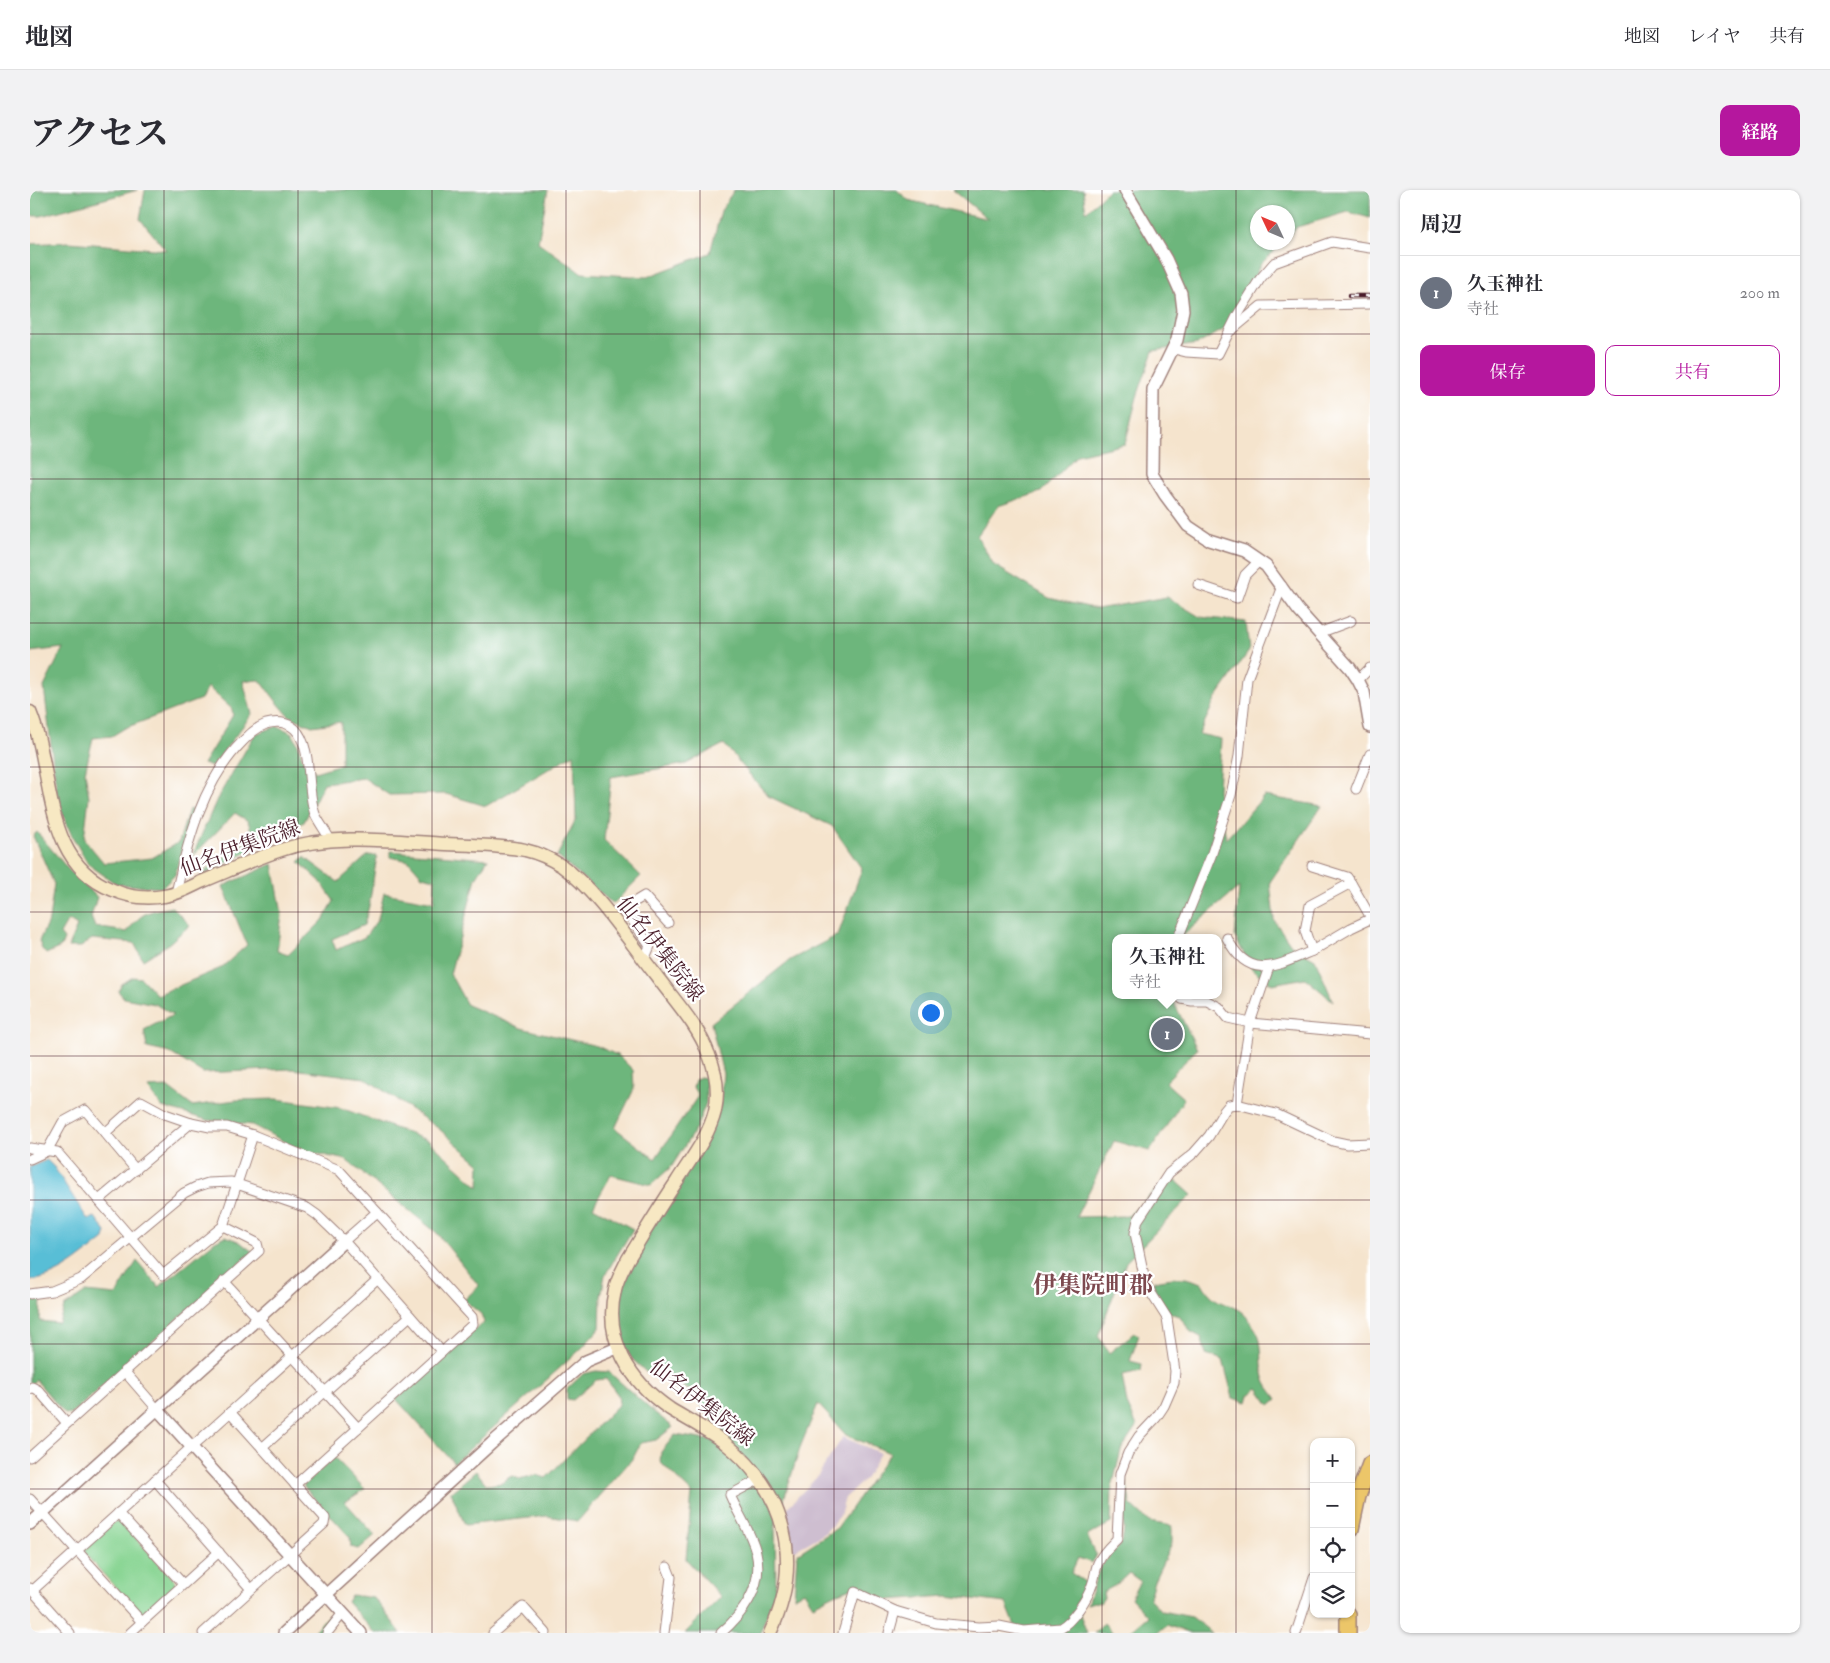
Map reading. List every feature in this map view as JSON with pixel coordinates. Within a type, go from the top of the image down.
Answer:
[{"type":"main road","name":"仙名伊集院線","points":[[30,712],[40,744],[56,822],[65,845],[76,863],[97,882],[126,895],[151,897],[176,893],[281,850],[330,840],[378,840],[496,846],[518,849],[541,855],[563,867],[585,886],[644,960],[702,1038],[713,1065],[716,1079],[714,1112],[702,1141],[628,1258],[619,1277],[615,1289],[612,1314],[614,1336],[630,1372],[647,1390],[669,1408],[723,1441],[760,1479],[776,1508],[784,1529],[788,1567],[782,1601],[770,1633]]},
{"type":"main road","points":[[1351,1528],[1358,1496],[1370,1464]]},
{"type":"main road","points":[[1348,1618],[1348,1633]]},
{"type":"street","points":[[1125,190],[1166,258],[1181,294],[1183,310],[1174,349],[1153,389],[1152,474],[1188,526],[1210,540],[1244,551],[1266,566],[1298,610],[1350,668],[1358,680],[1364,692],[1370,727]]},
{"type":"street","points":[[1174,349],[1186,352],[1218,354],[1228,333],[1260,279],[1274,263],[1332,242],[1370,248]]},
{"type":"street","points":[[1228,333],[1261,306],[1370,304]]},
{"type":"street","points":[[1198,586],[1237,598],[1245,575],[1259,561]]},
{"type":"street","points":[[1180,934],[1211,856],[1231,795],[1239,756],[1247,679],[1282,586]]},
{"type":"street","points":[[1318,633],[1351,621]]},
{"type":"street","points":[[1358,680],[1370,668]]},
{"type":"street","points":[[176,893],[196,818],[213,782],[229,755],[257,727],[274,722],[285,723],[294,729],[299,736],[304,750],[311,799],[316,814],[330,840]]},
{"type":"street","points":[[1356,789],[1370,754]]},
{"type":"street","points":[[1227,938],[1232,948],[1240,957],[1252,966],[1277,966],[1312,951],[1370,918],[1347,877],[1312,866]]},
{"type":"street","points":[[1312,951],[1305,931],[1310,905],[1350,883]]},
{"type":"street","points":[[644,960],[650,946],[624,908],[644,896],[668,923]]},
{"type":"street","points":[[1237,1104],[1250,1023],[1269,967]]},
{"type":"street","points":[[1181,999],[1192,1002],[1207,1001],[1218,1007],[1228,1018],[1250,1023],[1370,1034]]},
{"type":"street","points":[[105,1133],[141,1102],[165,1114],[191,1123],[210,1127],[227,1127],[253,1135],[339,1170],[472,1317],[473,1324],[295,1485]]},
{"type":"street","points":[[843,1633],[856,1592],[895,1611],[936,1623],[979,1630],[999,1626],[1024,1631],[1060,1628],[1065,1625],[1083,1604],[1092,1586],[1097,1564],[1103,1553],[1117,1539],[1120,1474],[1128,1453],[1139,1436],[1156,1418],[1164,1406],[1174,1383],[1175,1371],[1167,1318],[1146,1286],[1136,1233],[1138,1220],[1169,1173],[1194,1153],[1209,1136],[1229,1105],[1237,1104],[1276,1114],[1333,1141],[1348,1144],[1370,1143]]},
{"type":"street","points":[[30,1159],[47,1150],[64,1122],[85,1110],[136,1170]]},
{"type":"street","points":[[99,1200],[191,1123]]},
{"type":"street","points":[[30,1148],[57,1152],[163,1275],[223,1226],[253,1135]]},
{"type":"street","points":[[30,1294],[52,1291],[81,1280],[184,1193],[196,1187],[224,1181],[237,1183],[307,1208],[317,1215],[344,1241],[442,1352]]},
{"type":"street","points":[[30,1524],[377,1212]]},
{"type":"street","points":[[30,1457],[259,1251],[256,1243],[223,1226]]},
{"type":"street","points":[[70,1633],[31,1590],[378,1279]]},
{"type":"street","points":[[224,1281],[358,1428]]},
{"type":"street","points":[[262,1448],[410,1316]]},
{"type":"street","points":[[284,1633],[492,1443],[586,1361],[618,1348]]},
{"type":"street","points":[[124,1371],[361,1633]]},
{"type":"street","points":[[30,1390],[32,1387],[38,1390],[67,1422]]},
{"type":"street","points":[[203,1633],[324,1524],[325,1518],[230,1412]]},
{"type":"street","points":[[721,1633],[746,1608],[758,1576],[756,1552],[730,1495],[760,1479]]},
{"type":"street","points":[[155,1480],[251,1589]]},
{"type":"street","points":[[30,1499],[142,1622]]},
{"type":"street","points":[[118,1513],[183,1584]]},
{"type":"street","points":[[130,1633],[219,1552]]},
{"type":"street","points":[[664,1633],[671,1576],[667,1567]]},
{"type":"street","points":[[1296,1633],[1310,1590]]},
{"type":"street","points":[[493,1633],[523,1606],[546,1633]]},
{"type":"street","points":[[889,1633],[895,1611]]},
{"type":"street","points":[[327,1633],[343,1613]]},
{"type":"street","points":[[933,1633],[936,1623]]},
{"type":"shaded area","points":[[843,1437],[880,1453],[866,1478],[845,1498],[840,1516],[824,1534],[792,1552],[790,1529],[784,1511],[817,1477]]},
{"type":"green space","points":[[30,190],[138,190],[41,216],[30,216]]},
{"type":"green space","points":[[145,190],[548,190],[538,242],[582,273],[647,277],[710,253],[721,211],[734,190],[897,190],[908,200],[988,219],[953,190],[1083,190],[1086,212],[1108,190],[1370,190],[1370,218],[1348,212],[1295,229],[1295,205],[1250,205],[1250,250],[1275,250],[1260,265],[1230,326],[1198,344],[1153,351],[1137,397],[1125,444],[1077,455],[1041,492],[998,506],[977,536],[994,565],[1049,598],[1097,609],[1167,597],[1200,617],[1246,622],[1249,651],[1216,698],[1199,734],[1221,739],[1218,790],[1226,839],[1264,796],[1322,806],[1270,882],[1274,920],[1291,945],[1315,959],[1333,1001],[1305,978],[1272,984],[1252,969],[1235,937],[1239,887],[1185,934],[1112,934],[1112,999],[1174,999],[1197,1049],[1165,1082],[1184,1099],[1150,1151],[1114,1141],[1076,1217],[1128,1216],[1171,1176],[1192,1195],[1126,1262],[1098,1336],[1109,1353],[1134,1333],[1139,1335],[1130,1361],[1142,1364],[1141,1371],[1122,1375],[1127,1404],[1137,1426],[1121,1450],[1112,1488],[1111,1523],[1087,1536],[1096,1554],[1092,1563],[1078,1558],[1071,1573],[1085,1582],[1076,1604],[1087,1633],[1015,1633],[1016,1628],[1006,1603],[947,1596],[886,1600],[855,1587],[837,1593],[813,1605],[804,1591],[794,1597],[797,1554],[837,1528],[890,1453],[846,1435],[818,1404],[801,1445],[775,1527],[776,1590],[760,1633],[685,1633],[721,1597],[686,1559],[692,1493],[660,1462],[661,1452],[675,1435],[714,1441],[720,1431],[692,1392],[663,1375],[646,1372],[630,1357],[620,1340],[616,1308],[622,1280],[720,1106],[723,1074],[711,1023],[790,960],[838,935],[862,869],[832,826],[768,796],[724,744],[686,764],[611,777],[604,840],[641,876],[613,904],[557,856],[576,819],[574,754],[486,806],[446,794],[389,795],[364,778],[324,783],[304,822],[204,875],[206,870],[246,842],[251,831],[248,821],[235,813],[192,857],[217,799],[255,734],[278,726],[292,733],[302,758],[315,772],[341,764],[341,722],[312,726],[289,716],[260,680],[243,681],[252,714],[212,767],[203,764],[233,715],[232,709],[208,687],[201,699],[125,728],[112,736],[93,738],[85,772],[89,797],[84,839],[104,863],[152,858],[179,842],[189,809],[194,811],[175,875],[162,888],[116,884],[88,864],[72,836],[58,803],[44,687],[63,648],[30,652],[30,244],[69,242],[166,250],[140,219]]},
{"type":"green space","points":[[37,832],[68,869],[97,897],[91,917],[95,927],[127,932],[142,916],[172,907],[190,925],[167,945],[143,960],[134,943],[92,939],[81,947],[68,947],[77,926],[68,920],[60,934],[64,939],[61,947],[46,954],[39,941],[49,920],[54,884],[33,836]]},
{"type":"green space","points":[[390,851],[488,859],[476,878],[450,974],[467,1005],[521,1028],[597,1046],[619,1056],[633,1070],[634,1089],[615,1128],[655,1159],[698,1096],[693,1087],[695,1080],[700,1077],[706,1078],[706,1103],[696,1128],[672,1166],[651,1185],[611,1175],[593,1207],[633,1229],[605,1275],[601,1296],[600,1328],[582,1348],[454,1463],[396,1399],[484,1322],[481,1314],[464,1300],[479,1286],[437,1233],[346,1160],[301,1150],[252,1125],[207,1120],[162,1107],[148,1088],[167,1087],[192,1106],[236,1100],[277,1099],[341,1108],[429,1141],[479,1187],[480,1164],[438,1128],[365,1078],[292,1069],[203,1073],[170,1053],[147,1048],[144,1030],[173,1015],[155,1004],[124,998],[118,991],[122,984],[133,977],[141,978],[157,995],[221,968],[247,945],[223,886],[273,864],[282,914],[277,951],[288,955],[323,920],[334,901],[320,881],[299,862],[304,857],[338,882],[368,855],[377,856],[364,925],[332,939],[336,950],[365,937],[378,919],[384,893],[434,902],[435,879],[422,876],[409,861],[390,857]]},
{"type":"green space","points":[[226,1236],[240,1242],[253,1252],[71,1414],[65,1414],[36,1380],[32,1383],[30,1382],[30,1300],[41,1299],[40,1321],[59,1323],[64,1307],[86,1292],[116,1295],[137,1261],[159,1287],[215,1241]]},
{"type":"green space","points":[[1186,1278],[1202,1283],[1214,1298],[1237,1309],[1249,1320],[1259,1338],[1264,1378],[1277,1399],[1270,1405],[1258,1388],[1249,1395],[1247,1402],[1233,1398],[1223,1360],[1206,1354],[1201,1337],[1191,1332],[1179,1316],[1170,1313],[1152,1288],[1154,1281]]},
{"type":"green space","points":[[596,1371],[609,1372],[673,1427],[656,1440],[641,1443],[633,1458],[578,1521],[547,1516],[465,1525],[451,1492],[476,1471],[487,1485],[502,1483],[513,1476],[519,1479],[536,1475],[546,1478],[619,1404],[618,1395],[606,1379],[596,1380],[573,1400],[567,1399],[567,1389],[583,1374]]},
{"type":"green space","points":[[334,1457],[365,1489],[345,1502],[375,1535],[359,1549],[351,1547],[350,1537],[303,1486]]},
{"type":"green space","points":[[1125,1470],[1130,1504],[1149,1522],[1172,1526],[1172,1543],[1154,1581],[1149,1598],[1161,1611],[1192,1617],[1212,1633],[1188,1633],[1167,1625],[1157,1633],[1128,1633],[1148,1616],[1131,1598],[1140,1581],[1129,1573],[1116,1585],[1103,1592],[1104,1598],[1100,1603],[1087,1604],[1100,1567],[1122,1542],[1124,1530],[1122,1496]]},
{"type":"green space","points":[[114,1522],[121,1522],[175,1581],[175,1587],[145,1614],[140,1614],[85,1554],[85,1548]]},
{"type":"green space","points":[[351,1595],[374,1598],[401,1633],[375,1633],[347,1602]]},
{"type":"green space","points":[[329,1614],[329,1619],[319,1633],[312,1633]]},
{"type":"green space","points":[[1104,1623],[1113,1633],[1094,1633]]},
{"type":"water","points":[[47,1160],[54,1167],[88,1220],[95,1217],[106,1232],[104,1239],[61,1271],[30,1281],[30,1167]]},
{"type":"railway","points":[[1349,296],[1370,296]]},
{"type":"place","name":"久玉神社","points":[[1167,1034]]},
{"type":"district","name":"伊集院町郡","points":[[1093,1285]]}]
